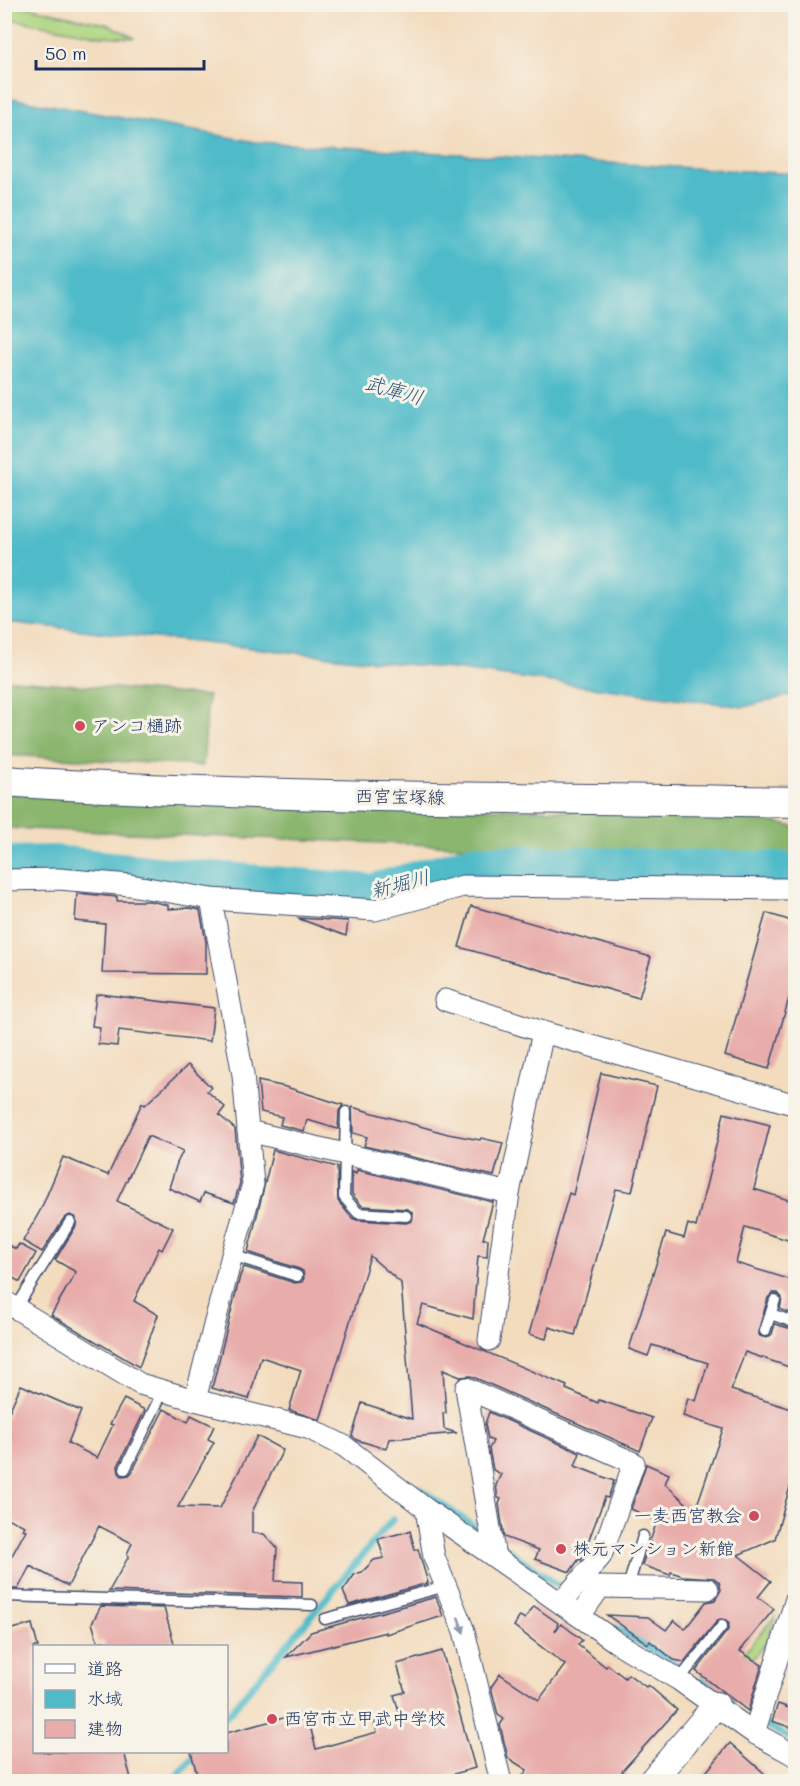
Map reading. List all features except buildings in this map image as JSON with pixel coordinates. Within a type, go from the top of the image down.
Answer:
[{"type":"main road","name":"西宮宝塚線","points":[[4,781],[101,787],[385,797],[795,802]]},
{"type":"street","points":[[749,801],[795,813]]},
{"type":"street","points":[[4,880],[59,879],[130,885],[211,899],[375,909],[464,886],[795,889]]},
{"type":"street","points":[[195,1400],[253,1184],[243,1075],[211,899]]},
{"type":"street","points":[[445,1000],[543,1032],[795,1105]]},
{"type":"street","points":[[489,1340],[509,1193],[543,1032]]},
{"type":"street","points":[[248,1131],[509,1193]]},
{"type":"street","points":[[10,1304],[140,1384],[308,1428],[344,1446],[426,1509],[616,1642],[679,1680],[754,1733],[795,1756]]},
{"type":"street","points":[[495,1557],[466,1388],[634,1463],[601,1556],[561,1603]]},
{"type":"street","points":[[426,1509],[434,1557],[464,1631],[501,1782]]},
{"type":"street","points":[[580,1616],[600,1587],[708,1589]]},
{"type":"street","points":[[754,1733],[795,1602]]},
{"type":"street","points":[[651,1782],[716,1705]]},
{"type":"lane","points":[[346,1112],[344,1197],[358,1213],[406,1216]]},
{"type":"lane","points":[[10,1304],[70,1222]]},
{"type":"lane","points":[[232,1256],[297,1276]]},
{"type":"lane","points":[[765,1331],[775,1300]]},
{"type":"lane","points":[[771,1314],[795,1323]]},
{"type":"lane","points":[[124,1469],[163,1391]]},
{"type":"lane","points":[[628,1587],[644,1536]]},
{"type":"lane","points":[[325,1619],[446,1586]]},
{"type":"lane","points":[[4,1596],[312,1605]]},
{"type":"lane","points":[[679,1680],[722,1626]]},
{"type":"green space","points":[[4,5],[19,5],[110,25],[135,38],[101,36],[5,18]]},
{"type":"green space","points":[[4,679],[208,696],[203,766],[5,755]]},
{"type":"green space","points":[[5,793],[749,816],[795,827],[795,872],[760,858],[5,828]]},
{"type":"green space","points":[[776,1615],[767,1642],[725,1690],[718,1683]]},
{"type":"water","name":"武庫川","points":[[5,97],[256,142],[795,174],[795,694],[744,707],[461,670],[5,622]]},
{"type":"waterway","name":"新堀川","points":[[4,866],[53,865],[176,878],[372,894],[474,864],[796,872]]},
{"type":"waterway","points":[[417,1487],[486,1535]]},
{"type":"waterway","points":[[228,1715],[393,1519]]},
{"type":"waterway","points":[[498,1543],[560,1587]]},
{"type":"waterway","points":[[616,1628],[675,1664]]},
{"type":"waterway","points":[[701,1681],[731,1701]]},
{"type":"waterway","points":[[768,1726],[796,1742]]},
{"type":"waterway","points":[[172,1782],[197,1753]]},
{"type":"place","name":"アンコ樋跡","points":[[80,726]]},
{"type":"place","name":"一麦西宮教会","points":[[754,1516]]},
{"type":"place","name":"株元マンション新館","points":[[561,1549]]},
{"type":"place","name":"西宮市立甲武中学校","points":[[272,1719]]}]
